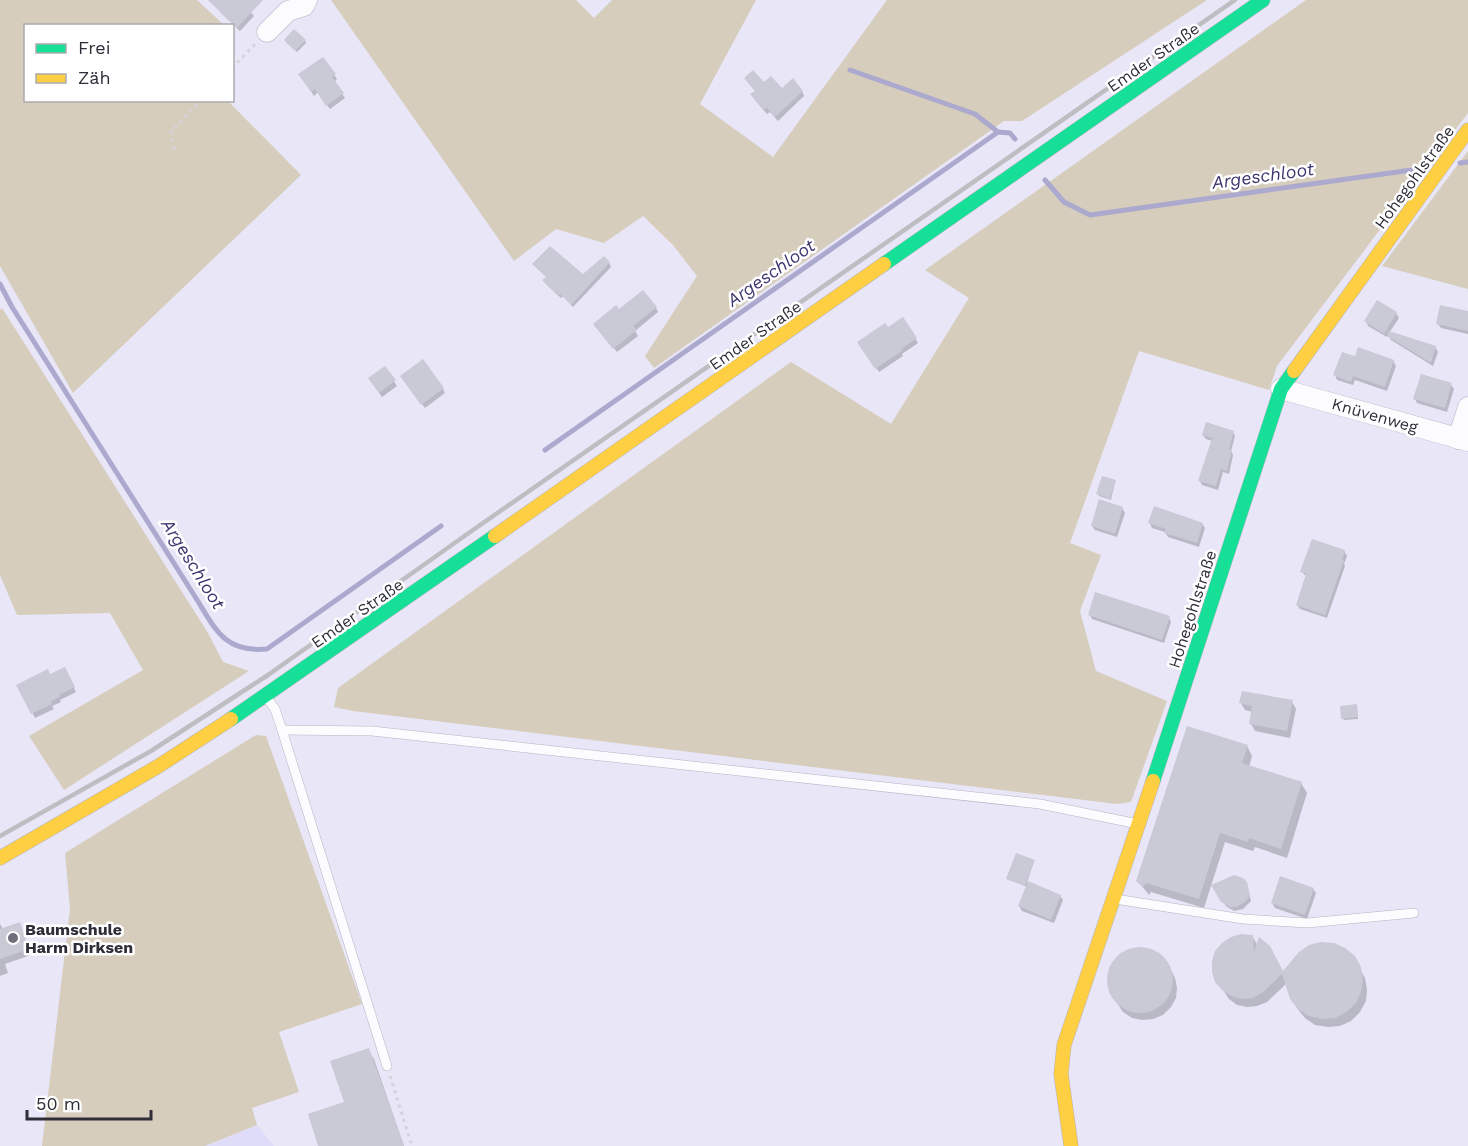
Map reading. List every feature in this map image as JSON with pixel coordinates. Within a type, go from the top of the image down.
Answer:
[{"type":"main road","name":"Emder Straße","points":[[0,858],[157,767],[265,697],[1263,0]]},
{"type":"main road","name":"Hohegohlstraße","points":[[1071,1146],[1061,1074],[1064,1045],[1281,389],[1468,130]]},
{"type":"street","points":[[267,32],[288,11],[304,6],[307,0]]},
{"type":"street","name":"Knüvenweg","points":[[1281,389],[1463,440]]},
{"type":"street","points":[[1463,440],[1468,407]]},
{"type":"lane","points":[[265,697],[275,709],[282,730],[387,1066]]},
{"type":"lane","points":[[282,730],[372,731],[1040,804],[1139,824]]},
{"type":"lane","points":[[1113,898],[1243,919],[1307,923],[1414,913]]},
{"type":"path","points":[[234,66],[267,32]]},
{"type":"path","points":[[174,149],[171,132],[199,102]]},
{"type":"path","points":[[387,1066],[412,1146]]},
{"type":"shaded area","points":[[0,0],[197,0],[223,24],[24,24],[24,102],[229,102],[301,175],[73,393],[0,266]]},
{"type":"shaded area","points":[[331,0],[576,0],[594,18],[612,0],[756,0],[700,104],[773,157],[887,0],[1207,0],[1022,121],[1004,121],[654,368],[645,356],[697,276],[673,245],[643,216],[604,243],[556,229],[514,261]]},
{"type":"shaded area","points":[[1306,0],[1468,0],[1468,113],[1277,366],[1269,390],[1139,351],[1070,543],[1101,555],[1080,611],[1096,671],[1167,701],[1131,802],[1117,804],[334,707],[338,688],[791,362],[891,424],[969,298],[925,270]]},
{"type":"shaded area","points":[[1468,151],[1468,289],[1382,266]]},
{"type":"shaded area","points":[[2,308],[208,633],[223,662],[249,671],[64,790],[29,736],[143,670],[110,613],[17,615],[0,575],[0,310]]},
{"type":"shaded area","points":[[256,735],[266,736],[362,1004],[279,1032],[299,1092],[252,1108],[257,1125],[205,1146],[42,1146],[70,909],[65,853]]},
{"type":"shaded area","points":[[257,1125],[274,1146],[207,1146]]},
{"type":"building","points":[[208,0],[263,0],[237,28]]},
{"type":"building","points":[[294,29],[306,40],[295,51],[284,40]]},
{"type":"building","points":[[323,57],[336,74],[332,77],[344,93],[326,106],[315,89],[311,92],[298,74]]},
{"type":"building","points":[[753,70],[764,82],[771,76],[782,88],[793,78],[803,91],[775,117],[767,108],[764,110],[750,94],[755,91],[744,78]]},
{"type":"building","points":[[550,246],[583,274],[604,256],[610,262],[571,305],[542,280],[546,277],[532,264]]},
{"type":"building","points":[[643,290],[657,307],[633,326],[637,330],[613,349],[593,324],[616,305],[619,309]]},
{"type":"building","points":[[1377,300],[1397,312],[1384,334],[1364,321]]},
{"type":"building","points":[[1440,305],[1468,311],[1468,331],[1436,324]]},
{"type":"building","points":[[903,317],[917,338],[875,369],[857,342],[885,323],[888,327]]},
{"type":"building","points":[[1389,331],[1436,346],[1431,363],[1387,336]]},
{"type":"building","points":[[1358,347],[1394,360],[1385,387],[1353,376],[1351,382],[1333,375],[1342,352],[1355,356]]},
{"type":"building","points":[[423,359],[444,388],[421,405],[400,376]]},
{"type":"building","points":[[385,366],[396,380],[379,393],[368,378]]},
{"type":"building","points":[[1421,374],[1452,383],[1445,408],[1413,399]]},
{"type":"building","points":[[1206,422],[1234,431],[1229,449],[1232,450],[1227,471],[1221,469],[1216,486],[1198,481],[1212,438],[1202,435]]},
{"type":"building","points":[[1102,476],[1116,480],[1110,499],[1096,494]]},
{"type":"building","points":[[1099,499],[1123,507],[1115,534],[1091,526]]},
{"type":"building","points":[[1154,506],[1203,523],[1197,543],[1164,533],[1166,529],[1148,523]]},
{"type":"building","points":[[1312,539],[1345,550],[1342,560],[1344,560],[1325,615],[1296,605],[1306,574],[1300,572]]},
{"type":"building","points":[[1095,592],[1170,616],[1162,640],[1088,615]]},
{"type":"building","points":[[65,667],[75,687],[59,695],[60,697],[51,701],[52,704],[31,714],[16,685],[48,669],[50,674]]},
{"type":"building","points":[[1242,691],[1293,700],[1287,731],[1249,724],[1252,706],[1239,703]]},
{"type":"building","points":[[1357,704],[1358,717],[1341,719],[1340,706]]},
{"type":"building","points":[[1187,726],[1248,745],[1242,763],[1302,782],[1281,849],[1249,838],[1248,842],[1220,833],[1199,899],[1146,883],[1143,887],[1136,881]]},
{"type":"building","points":[[1016,853],[1035,860],[1025,886],[1006,879]]},
{"type":"building","points":[[1234,875],[1247,882],[1250,896],[1236,907],[1230,907],[1221,902],[1211,885]]},
{"type":"building","points":[[1280,876],[1314,888],[1305,915],[1271,903]]},
{"type":"building","points":[[1028,881],[1061,895],[1051,920],[1018,906]]},
{"type":"building","name":"Baumschule Harm Dirksen","points":[[20,922],[29,949],[0,959],[0,929]]},
{"type":"building","points":[[1241,934],[1253,935],[1254,952],[1259,937],[1270,946],[1283,971],[1299,952],[1309,945],[1321,942],[1334,943],[1345,948],[1355,956],[1361,967],[1363,980],[1356,1003],[1335,1018],[1322,1019],[1309,1016],[1298,1009],[1290,999],[1282,974],[1262,993],[1252,998],[1241,999],[1231,996],[1215,982],[1212,961],[1215,951],[1222,943]]},
{"type":"building","points":[[1133,947],[1147,947],[1159,952],[1168,961],[1173,980],[1171,993],[1164,1004],[1147,1013],[1133,1013],[1121,1008],[1112,999],[1107,987],[1107,973],[1112,961],[1121,952]]},
{"type":"building","points":[[369,1048],[404,1146],[318,1146],[308,1114],[344,1102],[330,1061]]},
{"type":"waterway","points":[[850,70],[975,114],[998,132]]},
{"type":"waterway","name":"Argeschloot","points":[[545,450],[998,132],[1010,133],[1015,139]]},
{"type":"waterway","name":"Argeschloot","points":[[1460,163],[1468,162]]},
{"type":"waterway","name":"Argeschloot","points":[[1045,180],[1064,202],[1090,215],[1426,168]]},
{"type":"waterway","name":"Argeschloot","points":[[0,284],[12,307],[208,618],[222,636],[230,642],[240,647],[267,649],[441,526]]},
{"type":"railway","points":[[0,836],[151,751],[268,675],[1235,0]]},
{"type":"traffic: fast","points":[[884,264],[1263,0]]},
{"type":"traffic: fast","points":[[1153,781],[1281,389],[1294,371]]},
{"type":"traffic: fast","points":[[231,719],[495,536]]},
{"type":"traffic: slow","points":[[1294,371],[1468,130]]},
{"type":"traffic: slow","points":[[495,536],[884,264]]},
{"type":"traffic: slow","points":[[0,858],[157,767],[231,719]]},
{"type":"traffic: slow","points":[[1071,1146],[1061,1074],[1064,1045],[1153,781]]},
{"type":"place","name":"Baumschule Harm Dirksen","points":[[13,938]]}]
